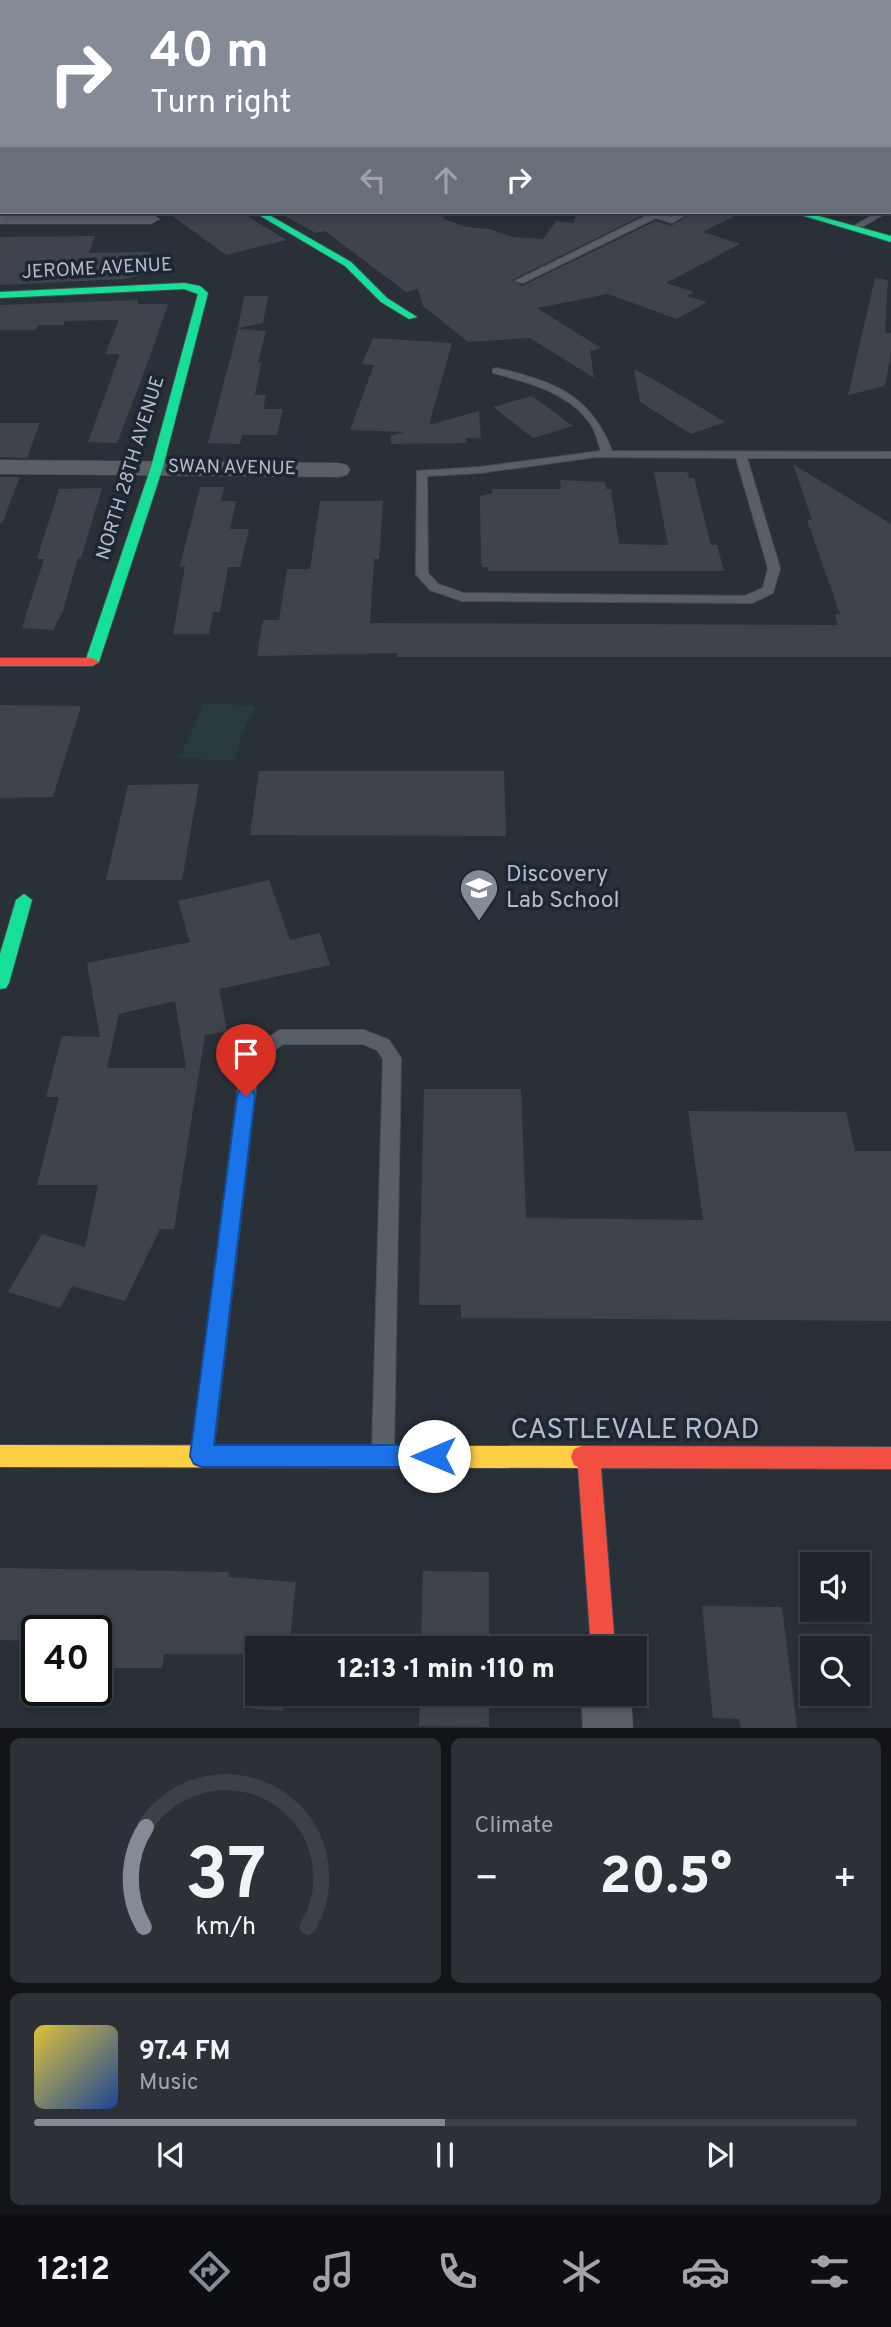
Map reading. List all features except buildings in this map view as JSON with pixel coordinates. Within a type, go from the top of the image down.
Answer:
[{"type":"street","points":[[261,214],[348,264],[384,300],[412,317]]},
{"type":"street","points":[[802,214],[891,239]]},
{"type":"street","points":[[0,219],[151,219]]},
{"type":"street","name":"JEROME AVENUE","points":[[0,295],[168,286],[197,288]]},
{"type":"street","name":"NORTH 28TH AVENUE","points":[[0,662],[93,662],[157,467],[202,299],[203,293],[197,288]]},
{"type":"street","name":"SWAN AVENUE","points":[[0,467],[339,470]]},
{"type":"street","points":[[0,983],[24,900]]},
{"type":"street","name":"CASTLEVALE ROAD","points":[[0,1456],[891,1458]]},
{"type":"street","points":[[589,1457],[602,1636]]},
{"type":"street","points":[[607,1706],[608,1728]]},
{"type":"lane","points":[[520,281],[648,214]]},
{"type":"lane","points":[[653,214],[672,220],[683,214]]},
{"type":"lane","points":[[854,229],[878,214]]},
{"type":"lane","points":[[498,371],[533,379],[580,407],[596,424],[608,454]]},
{"type":"lane","points":[[741,455],[774,568],[769,590],[747,600],[462,597],[434,587],[422,574],[421,473],[480,470],[608,454],[891,455]]},
{"type":"lane","points":[[202,1456],[249,1071],[257,1053],[280,1037],[364,1037],[383,1045],[392,1058],[383,1456]]},
{"type":"green space","points":[[205,703],[256,706],[242,734],[234,761],[179,758]]},
{"type":"traffic: fast","points":[[261,214],[348,264],[384,300],[412,317]]},
{"type":"traffic: fast","points":[[802,214],[891,239]]},
{"type":"traffic: fast","points":[[0,295],[184,286],[197,288],[203,293],[157,467],[92,662]]},
{"type":"traffic: fast","points":[[0,983],[24,900]]},
{"type":"traffic: slow","points":[[0,1456],[582,1457]]},
{"type":"traffic: jam","points":[[0,662],[92,662]]},
{"type":"traffic: jam","points":[[582,1457],[891,1458]]},
{"type":"traffic: jam","points":[[589,1457],[602,1636]]},
{"type":"place","name":"Discovery Lab School","points":[[479,922]]},
{"type":"route","points":[[246,1096],[202,1456],[434,1456]]}]
